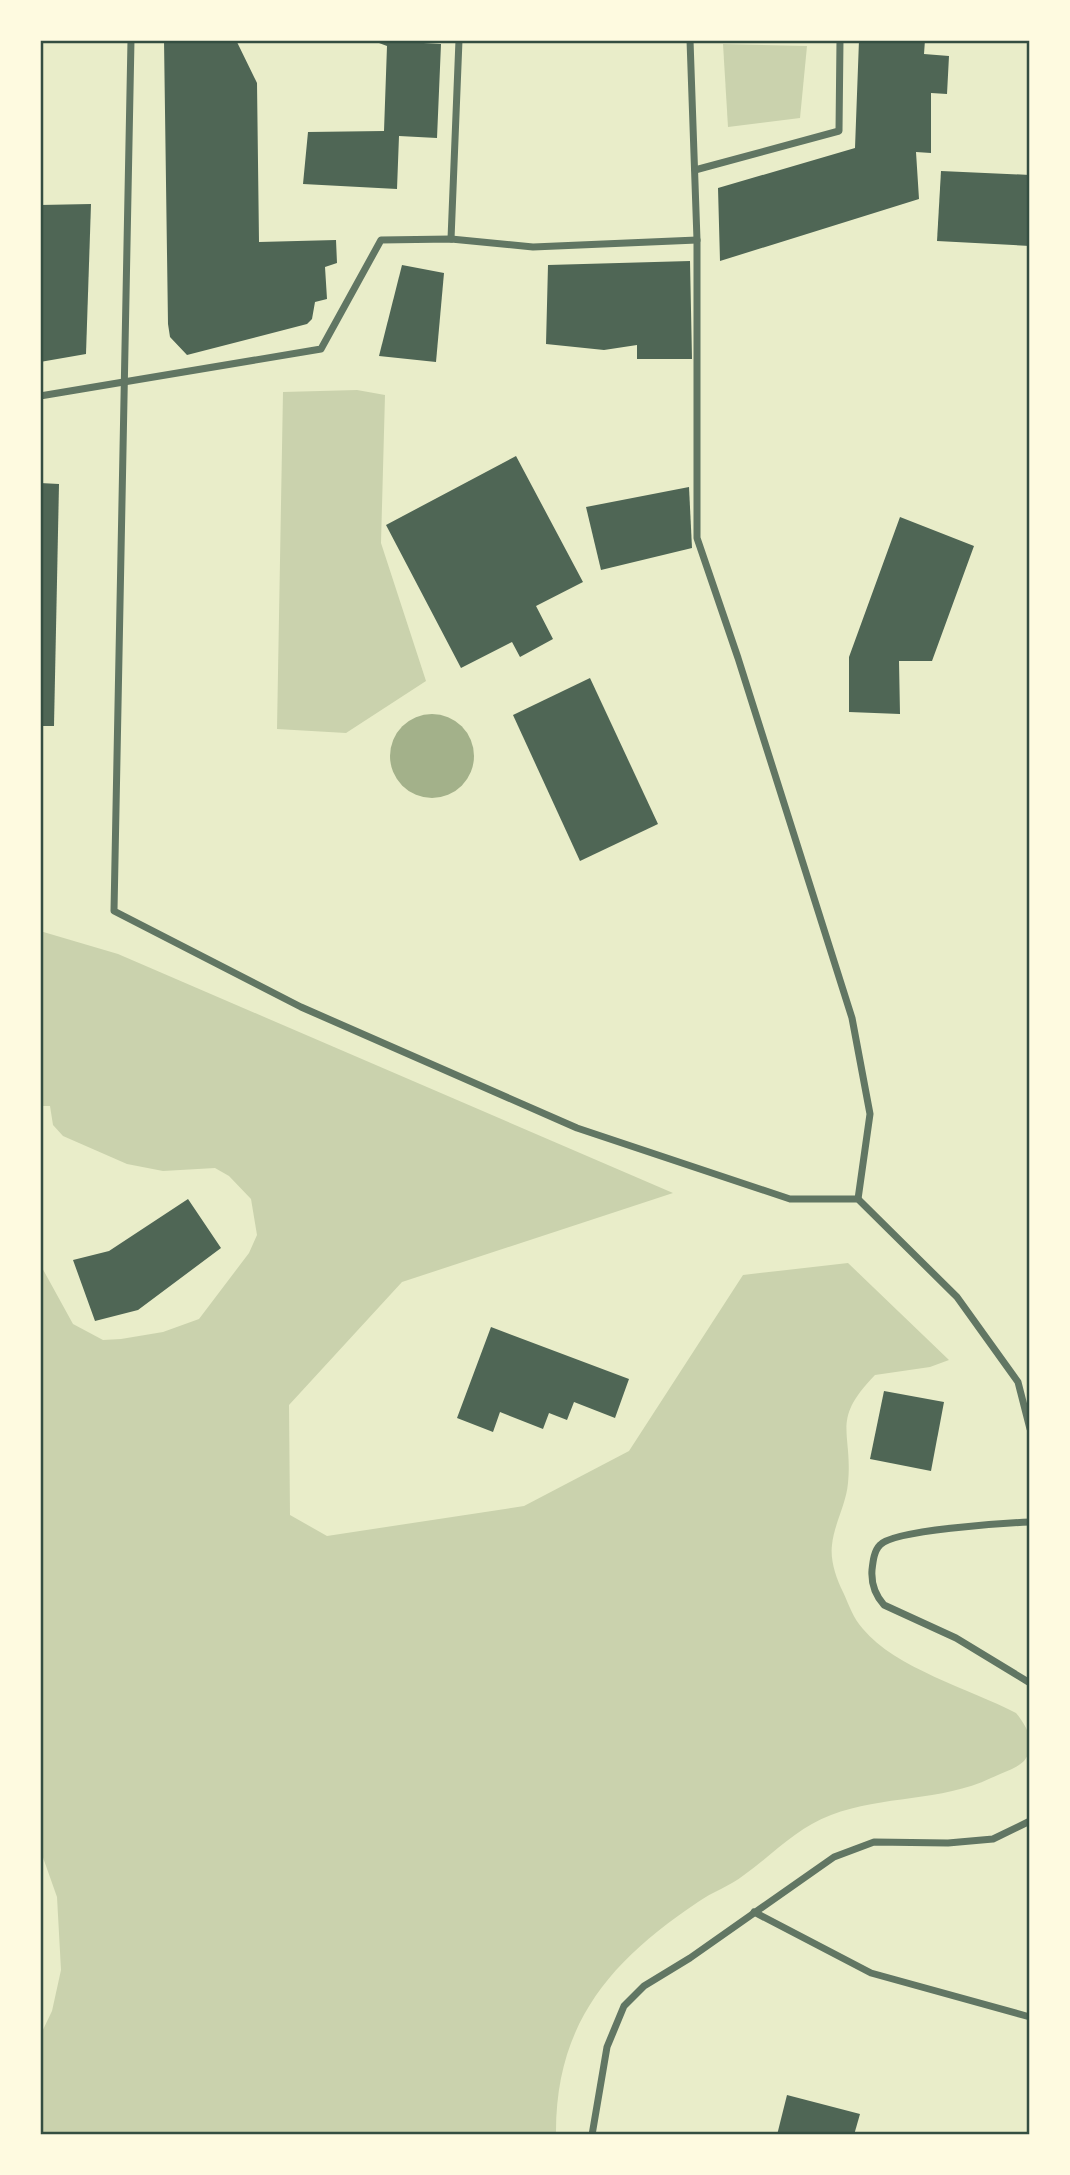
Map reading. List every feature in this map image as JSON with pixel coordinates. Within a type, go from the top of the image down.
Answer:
[{"type":"street","points":[[131,40],[114,911],[301,1007],[577,1128],[790,1199],[858,1199],[957,1297],[1018,1382],[1030,1429]]},
{"type":"street","points":[[450,239],[459,40]]},
{"type":"street","points":[[690,40],[697,240],[697,538],[738,658],[852,1018],[870,1114],[858,1199]]},
{"type":"street","points":[[695,170],[839,131],[840,40]]},
{"type":"street","points":[[40,396],[321,349],[381,240],[450,239],[533,247],[697,240]]},
{"type":"street","points":[[1030,1522],[912,1532],[891,1538],[881,1544],[875,1554],[872,1575],[877,1598],[884,1605],[947,1634],[1030,1683]]},
{"type":"street","points":[[592,2135],[607,2047],[624,2006],[643,1986],[690,1958],[834,1857],[874,1842],[948,1843],[993,1839],[1030,1821]]},
{"type":"street","points":[[754,1912],[871,1973],[1030,2017]]},
{"type":"shaded area","points":[[723,44],[807,46],[800,118],[728,127]]},
{"type":"shaded area","points":[[357,390],[385,395],[381,543],[426,681],[346,733],[277,729],[283,392]]},
{"type":"shaded area","points":[[432,714],[448,717],[462,726],[471,740],[474,756],[471,772],[462,786],[448,795],[432,798],[416,795],[402,786],[393,772],[390,756],[393,740],[402,726],[416,717]]},
{"type":"shaded area","points":[[40,931],[118,954],[673,1193],[402,1282],[289,1405],[290,1515],[327,1536],[524,1506],[629,1451],[743,1275],[848,1263],[949,1360],[930,1367],[875,1375],[852,1404],[846,1427],[848,1483],[833,1537],[833,1563],[854,1616],[877,1643],[934,1677],[1016,1713],[1029,1736],[1028,1755],[1024,1761],[1008,1771],[972,1786],[871,1804],[819,1820],[796,1834],[739,1879],[703,1898],[667,1924],[614,1972],[577,2028],[565,2060],[558,2096],[556,2135],[40,2135],[40,2036],[52,2011],[61,1970],[57,1897],[40,1849],[40,1264],[73,1324],[103,1340],[121,1339],[163,1332],[199,1319],[249,1253],[257,1235],[251,1199],[229,1176],[215,1168],[163,1171],[127,1164],[63,1136],[53,1125],[50,1106],[40,1106]]},
{"type":"building","points":[[164,40],[236,40],[257,83],[259,242],[336,240],[337,263],[325,267],[327,299],[315,302],[312,319],[307,324],[187,355],[170,337]]},
{"type":"building","points":[[371,40],[441,44],[437,138],[399,136],[397,189],[303,184],[308,132],[384,131],[387,46]]},
{"type":"building","points":[[859,40],[925,40],[924,54],[949,56],[947,94],[931,93],[931,153],[916,152],[919,199],[720,261],[718,188],[855,148]]},
{"type":"building","points":[[941,171],[1030,175],[1030,246],[937,241]]},
{"type":"building","points":[[91,204],[86,354],[40,362],[40,205]]},
{"type":"building","points":[[690,261],[692,359],[637,359],[637,345],[604,350],[546,344],[548,265]]},
{"type":"building","points":[[402,265],[444,273],[436,362],[379,356]]},
{"type":"building","points":[[516,456],[583,582],[536,606],[553,639],[520,657],[512,642],[461,668],[386,525]]},
{"type":"building","points":[[40,483],[59,484],[54,726],[40,726]]},
{"type":"building","points":[[689,487],[692,548],[601,570],[586,507]]},
{"type":"building","points":[[900,517],[974,546],[932,661],[899,661],[900,714],[849,712],[849,657]]},
{"type":"building","points":[[590,678],[658,824],[580,861],[513,715]]},
{"type":"building","points":[[188,1199],[221,1248],[138,1310],[95,1321],[73,1260],[109,1251]]},
{"type":"building","points":[[491,1327],[629,1379],[615,1418],[574,1402],[567,1420],[549,1413],[543,1429],[500,1412],[493,1432],[457,1418]]},
{"type":"building","points":[[884,1391],[944,1402],[931,1471],[870,1459]]},
{"type":"building","points":[[787,2095],[860,2114],[854,2135],[777,2135]]}]
